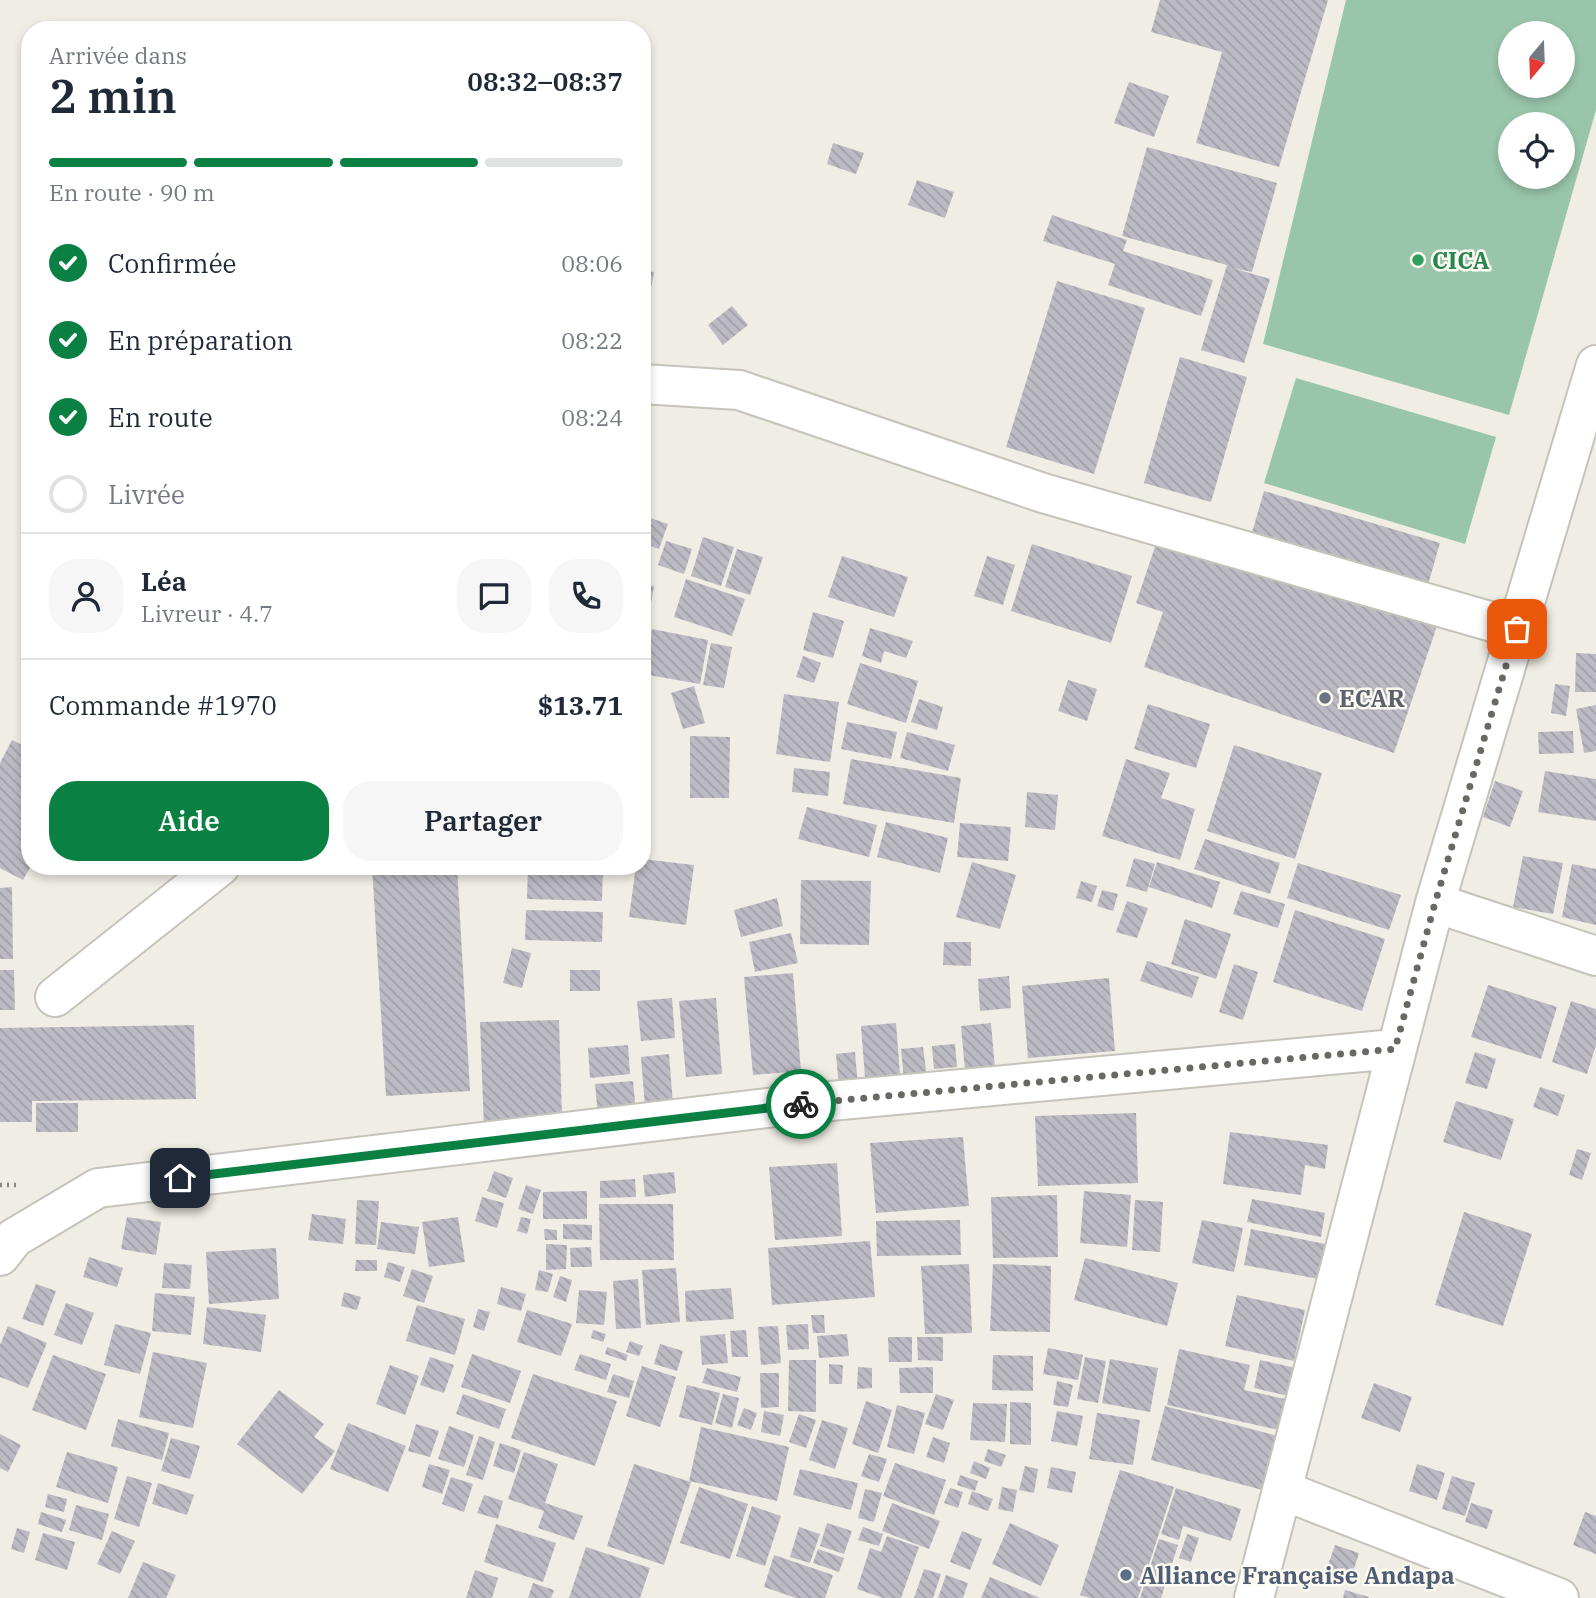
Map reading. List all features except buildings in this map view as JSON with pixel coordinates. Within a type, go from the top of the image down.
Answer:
[{"type":"street","points":[[1254,1598],[1435,903],[1596,365]]},
{"type":"street","points":[[651,385],[740,390],[1043,493],[1517,629]]},
{"type":"street","points":[[55,997],[209,875]]},
{"type":"street","points":[[1435,903],[1596,956]]},
{"type":"street","points":[[0,1256],[14,1237],[97,1188],[809,1103],[1395,1049]]},
{"type":"street","points":[[1282,1490],[1559,1598]]},
{"type":"green space","name":"CICA","points":[[1346,0],[1596,0],[1596,110],[1575,184],[1575,112],[1498,112],[1498,189],[1573,189],[1509,415],[1263,344]]},
{"type":"green space","points":[[1296,378],[1496,437],[1465,544],[1264,483]]},
{"type":"way so far","points":[[801,1104],[1395,1049],[1435,903],[1517,629]]},
{"type":"place","name":"CICA","points":[[1418,260]]},
{"type":"place","name":"ECAR","points":[[1325,698]]},
{"type":"place","name":"Alliance Française Andapa","points":[[1126,1575]]},
{"type":"route","points":[[180,1178],[801,1104]]}]
